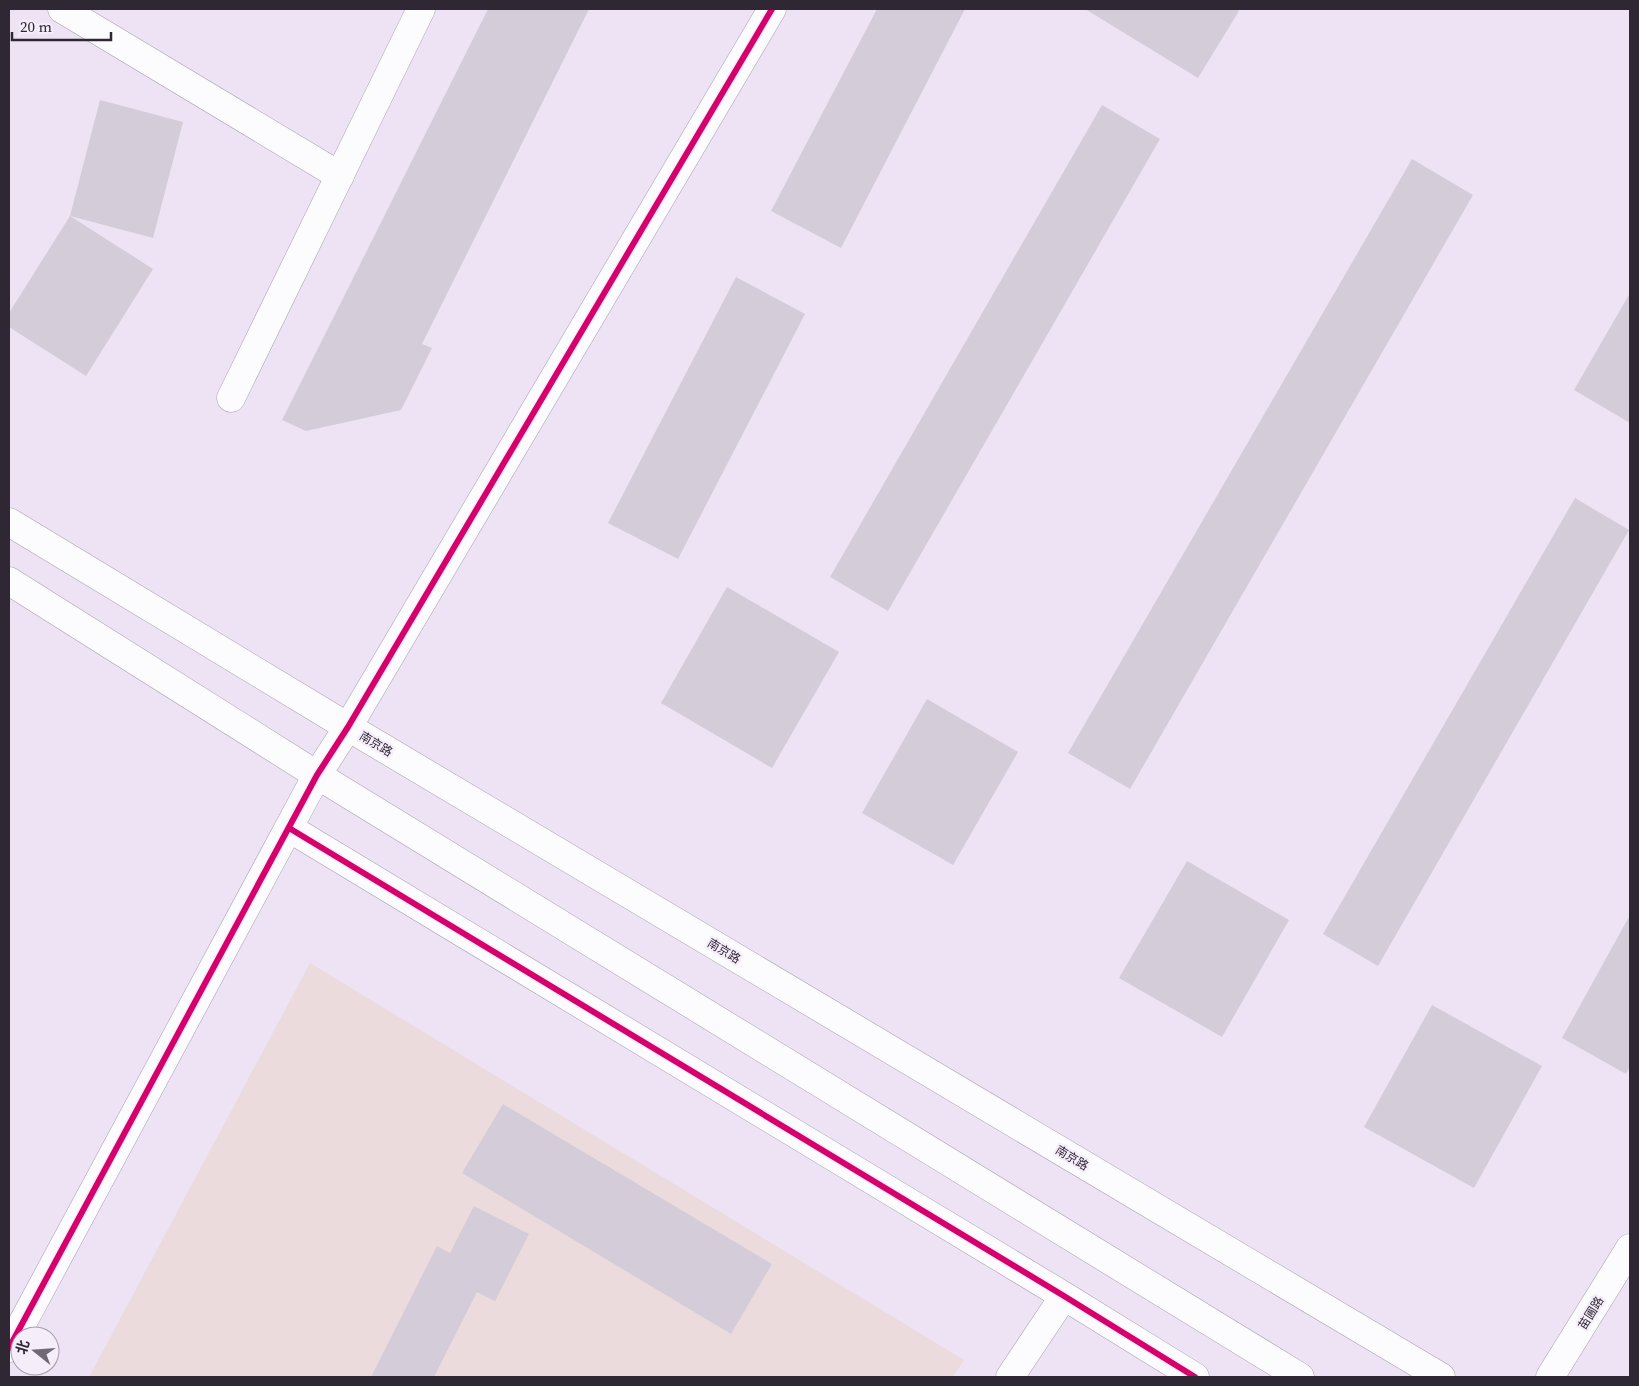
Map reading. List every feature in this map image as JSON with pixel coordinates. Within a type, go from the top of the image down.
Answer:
[{"type":"street","points":[[62,9],[340,176]]},
{"type":"street","points":[[231,398],[421,9]]},
{"type":"street","points":[[9,1348],[317,775],[348,727],[772,9]]},
{"type":"street","name":"南京路","points":[[9,522],[348,727],[1441,1377]]},
{"type":"street","points":[[9,581],[317,775],[1300,1377]]},
{"type":"street","points":[[289,828],[1195,1377]]},
{"type":"street","name":"苗圃路","points":[[1550,1377],[1630,1248]]},
{"type":"street","points":[[1010,1377],[1064,1296]]},
{"type":"shaded area","points":[[310,963],[964,1360],[953,1377],[89,1377]]},
{"type":"building","points":[[488,9],[589,9],[422,344],[432,348],[401,410],[306,431],[282,420]]},
{"type":"building","points":[[877,9],[965,9],[841,248],[771,211]]},
{"type":"building","points":[[1085,9],[1236,9],[1239,11],[1198,78]]},
{"type":"building","points":[[100,100],[183,122],[153,238],[70,216]]},
{"type":"building","points":[[1102,105],[1160,139],[888,611],[830,577]]},
{"type":"building","points":[[1412,159],[1473,195],[1130,789],[1068,753]]},
{"type":"building","points":[[70,216],[153,269],[86,376],[9,327],[9,313]]},
{"type":"building","points":[[736,277],[805,314],[678,559],[608,523]]},
{"type":"building","points":[[1630,293],[1630,423],[1574,390]]},
{"type":"building","points":[[1575,498],[1629,530],[1378,966],[1323,934]]},
{"type":"building","points":[[727,587],[839,652],[772,768],[661,703]]},
{"type":"building","points":[[927,699],[1018,752],[953,865],[862,813]]},
{"type":"building","points":[[1187,861],[1289,920],[1222,1037],[1119,978]]},
{"type":"building","points":[[1630,915],[1630,1066],[1626,1074],[1562,1038]]},
{"type":"building","points":[[1432,1005],[1542,1066],[1474,1188],[1364,1127]]},
{"type":"building","points":[[503,1104],[772,1264],[731,1334],[462,1173]]},
{"type":"building","points":[[474,1206],[529,1234],[495,1301],[477,1292],[434,1377],[371,1377],[437,1246],[450,1253]]},
{"type":"cycle path","points":[[9,1348],[317,775],[348,727],[772,9]]},
{"type":"cycle path","points":[[289,828],[1195,1377]]}]
